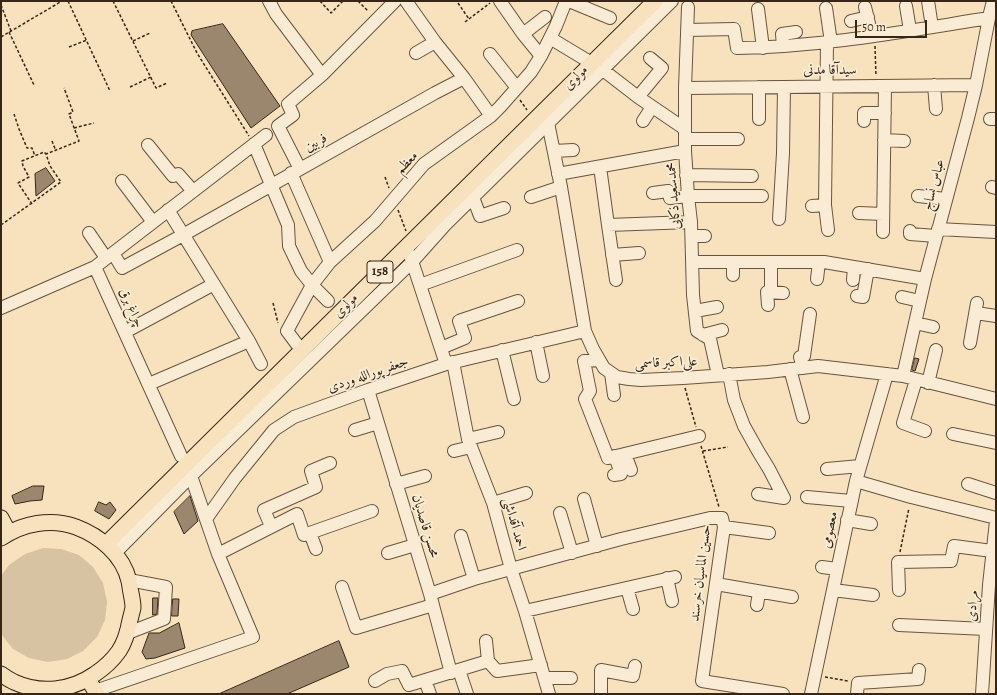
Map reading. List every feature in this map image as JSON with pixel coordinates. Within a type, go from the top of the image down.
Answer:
[{"type":"main road","name":"مولوی","points":[[110,549],[186,466],[302,351],[339,312],[408,244],[471,191],[542,118],[597,66],[655,1]]},
{"type":"main road","points":[[1,518],[5,535],[28,525],[49,522],[69,524],[89,532],[110,549],[123,566],[129,580],[133,607],[128,633],[119,651],[88,688],[46,689],[30,687],[14,682],[1,674]]},
{"type":"street","points":[[269,1],[276,14],[322,75]]},
{"type":"street","points":[[330,262],[278,126],[293,115],[288,104],[322,75],[395,1]]},
{"type":"street","points":[[406,1],[491,116]]},
{"type":"street","points":[[500,1],[523,34],[541,56]]},
{"type":"street","points":[[568,1],[610,18]]},
{"type":"street","name":"معظم","points":[[287,331],[312,285],[330,262],[375,221],[424,164],[491,116],[516,90],[531,72],[541,56],[568,1]]},
{"type":"street","points":[[597,66],[672,1]]},
{"type":"street","points":[[928,1],[932,27]]},
{"type":"street","name":"عباس نساج","points":[[903,376],[907,340],[915,323],[925,279],[976,85],[993,1]]},
{"type":"street","points":[[906,6],[910,30]]},
{"type":"street","name":"محمدسعید ذکایی","points":[[688,7],[685,88],[685,151],[692,236],[695,311],[698,331],[710,339],[744,426],[787,497],[758,494]]},
{"type":"street","points":[[826,8],[829,43],[826,86],[825,205],[828,230]]},
{"type":"street","points":[[758,9],[763,48]]},
{"type":"street","points":[[851,20],[866,12],[874,36]]},
{"type":"street","points":[[523,34],[545,17]]},
{"type":"street","points":[[687,30],[734,29],[737,48],[763,48],[829,43],[989,18]]},
{"type":"street","points":[[783,46],[782,34],[796,32]]},
{"type":"street","points":[[550,38],[597,66],[685,134],[738,139]]},
{"type":"street","points":[[416,53],[435,42]]},
{"type":"street","points":[[490,54],[516,90]]},
{"type":"street","points":[[638,97],[662,68],[650,58]]},
{"type":"street","name":"فربین","points":[[109,256],[122,268],[464,78]]},
{"type":"street","points":[[934,85],[936,109]]},
{"type":"street","name":"سیدآقا مدنی","points":[[685,88],[976,85]]},
{"type":"street","points":[[881,86],[885,113],[883,232]]},
{"type":"street","points":[[759,87],[759,120]]},
{"type":"street","points":[[779,219],[783,153],[784,87]]},
{"type":"street","points":[[643,121],[652,107]]},
{"type":"street","points":[[864,120],[864,113],[885,113]]},
{"type":"street","name":"علی‌اکبر قاسمی","points":[[542,118],[554,151],[585,331],[604,368],[617,377],[641,380],[683,378],[768,372],[818,366],[903,376],[996,399]]},
{"type":"street","points":[[1,308],[95,267],[266,135]]},
{"type":"street","points":[[884,140],[904,141]]},
{"type":"street","points":[[254,144],[288,225],[289,246],[301,271],[328,301]]},
{"type":"street","points":[[148,145],[173,176],[178,174],[193,192]]},
{"type":"street","points":[[554,151],[573,150]]},
{"type":"street","points":[[558,174],[685,151]]},
{"type":"street","points":[[600,167],[616,280]]},
{"type":"street","points":[[686,175],[752,176]]},
{"type":"street","points":[[122,181],[153,222]]},
{"type":"street","points":[[531,197],[561,187]]},
{"type":"street","points":[[471,191],[480,216],[504,208]]},
{"type":"street","points":[[186,466],[412,262],[445,225],[471,191]]},
{"type":"street","points":[[654,192],[668,191],[670,198],[688,196],[762,196]]},
{"type":"street","points":[[918,196],[946,199]]},
{"type":"street","points":[[812,206],[825,205]]},
{"type":"street","points":[[168,210],[249,341],[261,364]]},
{"type":"street","points":[[860,213],[883,214]]},
{"type":"street","points":[[608,225],[691,222]]},
{"type":"street","points":[[910,231],[910,234],[996,232]]},
{"type":"street","points":[[88,233],[109,256]]},
{"type":"street","points":[[692,236],[705,236]]},
{"type":"street","name":"احمد آقداشی","points":[[408,244],[412,262],[441,348],[449,363],[469,443],[493,503],[511,569],[549,694]]},
{"type":"street","points":[[420,285],[517,250]]},
{"type":"street","points":[[612,255],[639,253]]},
{"type":"street","points":[[693,262],[824,262],[925,279]]},
{"type":"street","points":[[733,262],[733,275]]},
{"type":"street","points":[[771,262],[769,299],[783,293]]},
{"type":"street","points":[[817,279],[819,262]]},
{"type":"street","name":"چراغ برق","points":[[88,688],[253,637],[218,554],[186,466],[95,267]]},
{"type":"street","points":[[853,280],[854,267]]},
{"type":"street","points":[[857,296],[863,297],[868,269]]},
{"type":"street","points":[[125,332],[214,284]]},
{"type":"street","points":[[902,297],[920,301]]},
{"type":"street","points":[[441,348],[465,338],[459,321],[518,302]]},
{"type":"street","points":[[695,311],[717,308]]},
{"type":"street","points":[[970,343],[977,308],[996,316]]},
{"type":"street","points":[[803,368],[800,357],[804,356],[810,314]]},
{"type":"street","points":[[915,323],[933,327]]},
{"type":"street","points":[[703,334],[722,330]]},
{"type":"street","points":[[287,331],[302,351]]},
{"type":"street","name":"جعفر پورالله وردی","points":[[206,519],[235,478],[274,430],[294,417],[449,363],[585,331]]},
{"type":"street","points":[[148,384],[249,341]]},
{"type":"street","points":[[536,342],[543,376]]},
{"type":"street","points":[[502,350],[514,399]]},
{"type":"street","points":[[928,383],[936,350]]},
{"type":"street","points":[[599,360],[584,361],[590,391],[580,400],[616,456],[631,470]]},
{"type":"street","points":[[790,369],[803,417]]},
{"type":"street","points":[[611,373],[614,395]]},
{"type":"street","name":"معصومی","points":[[810,694],[851,501],[887,374]]},
{"type":"street","points":[[916,380],[903,423],[925,431]]},
{"type":"street","name":"محسن قاصدیان","points":[[368,390],[455,671],[467,694]]},
{"type":"street","points":[[355,430],[378,423]]},
{"type":"street","points":[[454,451],[469,443],[498,432]]},
{"type":"street","points":[[953,434],[996,443]]},
{"type":"street","points":[[616,456],[698,436]]},
{"type":"street","points":[[614,475],[621,474],[616,456]]},
{"type":"street","points":[[271,526],[264,510],[316,487],[311,471],[330,463]]},
{"type":"street","points":[[827,469],[860,466]]},
{"type":"street","points":[[396,484],[424,476]]},
{"type":"street","points":[[856,481],[911,497],[996,518]]},
{"type":"street","points":[[968,484],[996,493]]},
{"type":"street","points":[[493,503],[526,493]]},
{"type":"street","points":[[808,497],[851,501]]},
{"type":"street","points":[[584,499],[597,546]]},
{"type":"street","points":[[218,554],[297,514],[304,535],[372,511]]},
{"type":"street","points":[[560,513],[572,552]]},
{"type":"street","points":[[342,587],[356,628],[432,600],[474,579],[572,552],[710,518],[723,523],[769,533]]},
{"type":"street","points":[[847,520],[871,524]]},
{"type":"street","name":"مرادی","points":[[982,694],[986,629],[993,585],[992,551],[996,522]]},
{"type":"street","name":"حسین الماسیان خرسند","points":[[723,523],[702,681],[783,694]]},
{"type":"street","points":[[310,533],[316,549]]},
{"type":"street","points":[[462,536],[474,579]]},
{"type":"street","points":[[388,553],[415,545]]},
{"type":"street","points":[[899,590],[898,562],[951,561],[954,546],[992,551]]},
{"type":"street","points":[[822,567],[837,569]]},
{"type":"street","points":[[525,611],[671,577],[672,601]]},
{"type":"street","points":[[128,633],[164,619],[166,587],[129,580]]},
{"type":"street","points":[[716,584],[792,597]]},
{"type":"street","points":[[627,588],[633,609]]},
{"type":"street","points":[[833,590],[873,595]]},
{"type":"street","points":[[757,605],[760,592]]},
{"type":"street","points":[[899,625],[986,629]]},
{"type":"street","points":[[486,641],[488,661],[497,671],[541,665]]},
{"type":"street","points":[[375,680],[387,674],[402,671],[408,685],[488,661]]},
{"type":"street","points":[[601,694],[601,670],[633,676],[635,666]]},
{"type":"street","points":[[862,688],[918,680],[919,670]]},
{"type":"street","points":[[545,678],[571,678]]},
{"type":"street","points":[[425,680],[430,694]]},
{"type":"path","points":[[1,37],[62,1]]},
{"type":"path","points":[[68,1],[110,91]]},
{"type":"path","points":[[112,1],[156,88],[166,84]]},
{"type":"path","points":[[171,1],[197,53],[254,144]]},
{"type":"path","points":[[320,1],[331,13],[343,1]]},
{"type":"path","points":[[358,1],[377,20]]},
{"type":"path","points":[[465,22],[494,1]]},
{"type":"path","points":[[458,3],[469,19]]},
{"type":"path","points":[[1,5],[12,31]]},
{"type":"path","points":[[9,32],[34,85]]},
{"type":"path","points":[[133,41],[150,33]]},
{"type":"path","points":[[874,36],[881,86]]},
{"type":"path","points":[[69,47],[87,40]]},
{"type":"path","points":[[130,87],[151,77]]},
{"type":"path","points":[[32,204],[18,183],[29,176],[23,166],[22,161],[44,152],[46,154],[56,151],[80,141],[69,114],[73,112],[64,88]]},
{"type":"path","points":[[516,90],[542,118]]},
{"type":"path","points":[[14,114],[27,148],[32,148],[35,156]]},
{"type":"path","points":[[74,128],[94,123]]},
{"type":"path","points":[[52,141],[56,151]]},
{"type":"path","points":[[1,225],[61,182],[50,166],[46,154]]},
{"type":"path","points":[[394,200],[408,244]]},
{"type":"path","points":[[273,303],[279,324],[287,331]]},
{"type":"path","name":"حسین الماسیان خرسند","points":[[683,378],[723,523]]},
{"type":"path","points":[[703,451],[728,447]]},
{"type":"path","points":[[898,562],[911,497]]},
{"type":"path","points":[[814,675],[862,688]]},
{"type":"shaded area","points":[[43,548],[61,549],[79,555],[93,567],[103,583],[107,602],[105,620],[97,637],[83,651],[67,659],[48,662],[29,658],[13,649],[1,634],[1,576],[9,565],[25,554]]},
{"type":"building","points":[[223,24],[280,106],[251,128],[191,35],[192,31]]},
{"type":"building","points":[[46,168],[55,181],[36,196],[35,174]]},
{"type":"building","points":[[915,358],[919,359],[915,371],[912,370]]},
{"type":"building","points":[[33,486],[44,486],[42,500],[15,504],[12,496]]},
{"type":"building","points":[[190,496],[198,521],[184,534],[174,512]]},
{"type":"building","points":[[99,502],[106,505],[110,502],[116,510],[109,519],[95,511]]},
{"type":"building","points":[[153,598],[158,598],[157,614],[153,615]]},
{"type":"building","points":[[173,599],[179,599],[178,616],[172,616]]},
{"type":"building","points":[[179,623],[185,648],[155,658],[146,659],[142,652],[149,633],[159,633]]},
{"type":"building","points":[[339,641],[349,667],[287,694],[219,694]]}]
